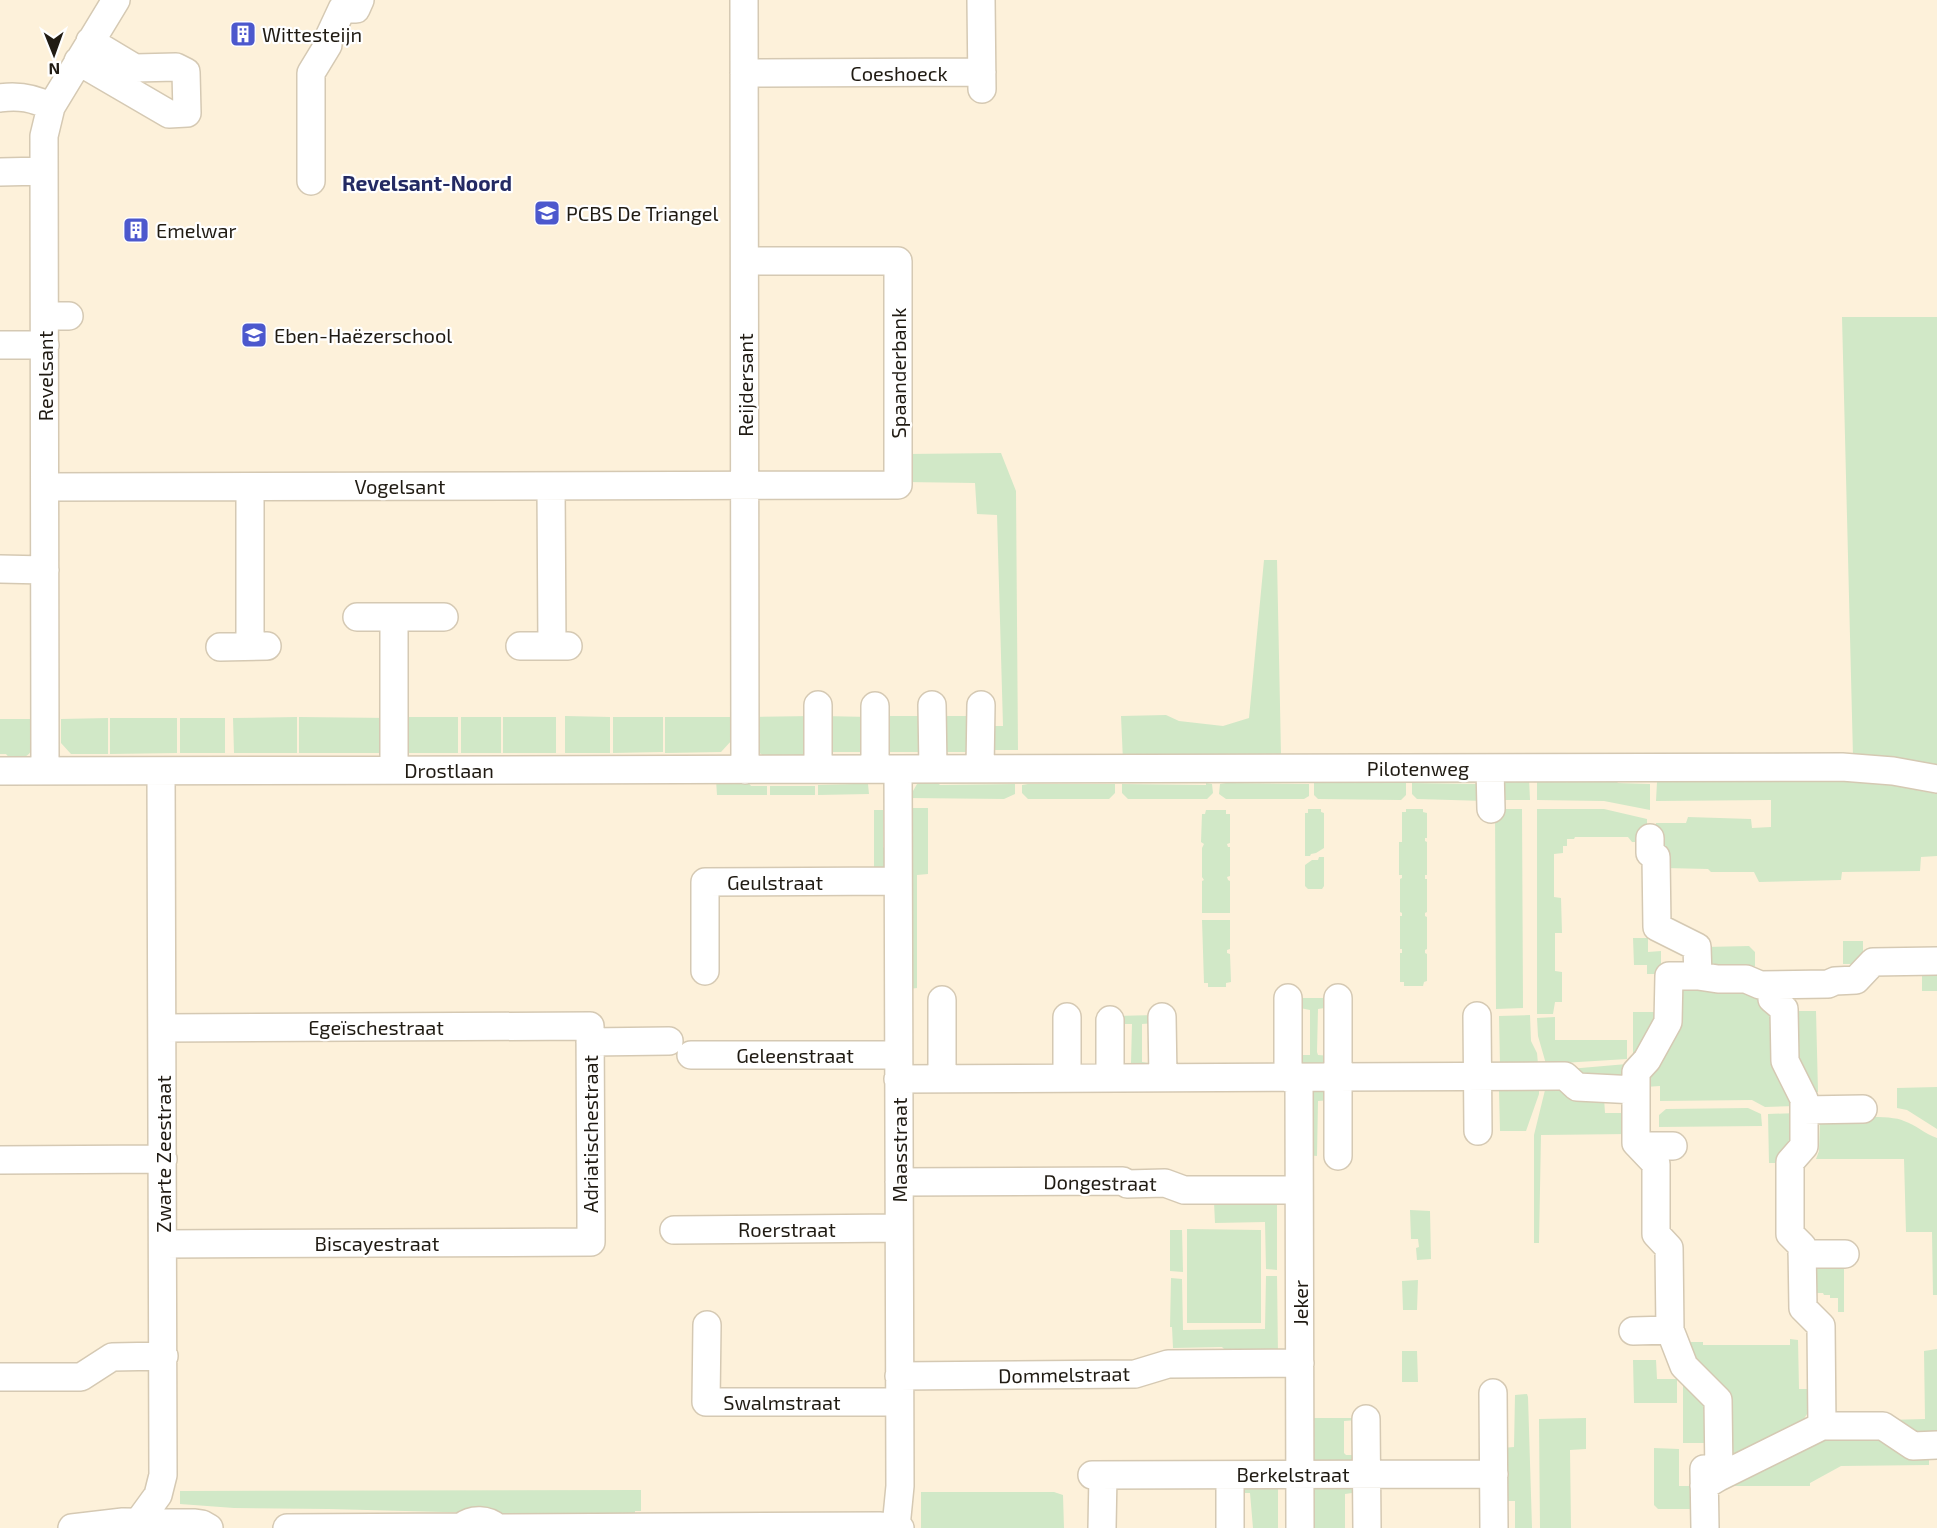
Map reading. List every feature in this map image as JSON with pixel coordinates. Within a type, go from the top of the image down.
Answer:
[{"type":"street","name":"Revelsant","points":[[45,771],[45,345],[57,316],[44,171],[45,126],[51,107],[116,0]]},
{"type":"street","name":"Reijdersant","points":[[744,0],[745,770]]},
{"type":"street","name":"Coeshoeck","points":[[744,73],[982,81],[981,0]]},
{"type":"street","points":[[311,181],[311,73],[328,45],[328,39],[351,4]]},
{"type":"street","points":[[0,98],[25,97],[51,107]]},
{"type":"street","points":[[0,172],[44,171]]},
{"type":"street","name":"Spaanderbank","points":[[745,261],[898,261],[892,289],[898,485],[895,494],[841,494],[745,485]]},
{"type":"street","points":[[0,345],[45,345]]},
{"type":"street","name":"Vogelsant","points":[[45,487],[745,485]]},
{"type":"street","points":[[220,647],[259,646],[250,486]]},
{"type":"street","points":[[520,646],[560,646],[551,486]]},
{"type":"street","points":[[0,569],[45,570]]},
{"type":"street","points":[[357,617],[444,617]]},
{"type":"street","points":[[394,617],[394,770]]},
{"type":"street","points":[[818,705],[818,769]]},
{"type":"street","points":[[932,705],[933,769]]},
{"type":"street","points":[[981,705],[981,769]]},
{"type":"street","name":"Maasstraat","points":[[875,706],[886,769],[898,881],[900,1498],[898,1527]]},
{"type":"street","name":"Pilotenweg","points":[[886,769],[1842,767],[1900,771],[1937,779]]},
{"type":"street","points":[[1490,768],[1491,809]]},
{"type":"street","name":"Drostlaan","points":[[0,771],[886,769]]},
{"type":"street","name":"Zwarte Zeestraat","points":[[136,1525],[158,1495],[163,1481],[163,1028],[173,862],[162,771]]},
{"type":"street","points":[[1650,838],[1650,853],[1656,857],[1657,927],[1697,947],[1698,975]]},
{"type":"street","name":"Geulstraat","points":[[705,971],[705,882],[898,881]]},
{"type":"street","points":[[1705,1528],[1719,1446],[1718,1401],[1684,1366],[1670,1330],[1669,1248],[1656,1234],[1656,1164],[1636,1143],[1636,1072],[1647,1060],[1668,1022],[1669,976],[1698,975],[1718,979],[1746,979],[1760,985],[1828,984],[1834,981],[1856,980],[1873,962],[1937,961]]},
{"type":"street","points":[[1785,984],[1798,998],[1785,1009],[1785,1061],[1804,1099],[1804,1146],[1790,1162],[1790,1234],[1802,1246],[1803,1308],[1821,1326],[1822,1426]]},
{"type":"street","name":"Jeker","points":[[1288,998],[1299,1190],[1310,1278],[1300,1363],[1300,1528]]},
{"type":"street","points":[[1338,998],[1338,1156]]},
{"type":"street","points":[[942,1000],[942,1079]]},
{"type":"street","points":[[1478,1016],[1478,1131]]},
{"type":"street","points":[[1067,1017],[1067,1078]]},
{"type":"street","points":[[1162,1017],[1163,1078]]},
{"type":"street","points":[[1110,1020],[1110,1078]]},
{"type":"street","name":"Egeïschestraat","points":[[163,1028],[590,1034],[680,1048]]},
{"type":"street","name":"Adriatischestraat","points":[[590,1034],[591,1242]]},
{"type":"street","name":"Geleenstraat","points":[[680,1048],[898,1067],[942,1079],[1565,1076],[1577,1088],[1636,1090]]},
{"type":"street","points":[[1804,1110],[1863,1109]]},
{"type":"street","points":[[1639,1146],[1673,1146]]},
{"type":"street","points":[[0,1160],[163,1159]]},
{"type":"street","name":"Dongestraat","points":[[899,1182],[1123,1181],[1127,1184],[1165,1183],[1184,1190],[1299,1190]]},
{"type":"street","name":"Roerstraat","points":[[674,1230],[899,1228]]},
{"type":"street","name":"Biscayestraat","points":[[163,1244],[591,1242]]},
{"type":"street","points":[[1802,1254],[1845,1254]]},
{"type":"street","name":"Swalmstraat","points":[[707,1325],[706,1402],[899,1389]]},
{"type":"street","points":[[1633,1331],[1670,1330]]},
{"type":"street","points":[[0,1377],[81,1377],[112,1357],[164,1356]]},
{"type":"street","name":"Dommelstraat","points":[[899,1389],[1000,1376],[1135,1374],[1173,1364],[1300,1363]]},
{"type":"street","points":[[1493,1393],[1494,1528]]},
{"type":"street","points":[[1366,1419],[1367,1528]]},
{"type":"street","points":[[1712,1482],[1822,1426],[1883,1426],[1913,1446],[1937,1445]]},
{"type":"street","points":[[1230,1474],[1230,1528]]},
{"type":"street","name":"Berkelstraat","points":[[1102,1528],[1097,1475],[1494,1474]]},
{"type":"street","points":[[287,1528],[462,1528],[468,1521],[489,1521],[498,1528],[898,1527]]},
{"type":"street","points":[[72,1528],[195,1523],[209,1528]]},
{"type":"green space","points":[[1842,317],[1937,317],[1937,767],[1853,756]]},
{"type":"green space","points":[[1001,453],[1016,491],[1018,750],[985,750],[985,726],[1003,726],[997,515],[977,514],[975,483],[906,482],[906,454]]},
{"type":"green space","points":[[1264,560],[1277,560],[1281,754],[1225,761],[1123,761],[1121,716],[1166,715],[1179,721],[1223,726],[1249,718]]},
{"type":"green space","points":[[565,716],[610,717],[610,753],[565,753]]},
{"type":"green space","points":[[813,716],[813,759],[765,757],[757,751],[753,717]]},
{"type":"green space","points":[[823,716],[869,717],[869,752],[824,752]]},
{"type":"green space","points":[[880,716],[928,716],[929,752],[881,752]]},
{"type":"green space","points":[[937,716],[976,716],[976,752],[936,752]]},
{"type":"green space","points":[[297,717],[297,753],[234,753],[233,718]]},
{"type":"green space","points":[[299,717],[389,718],[389,753],[299,753]]},
{"type":"green space","points":[[399,717],[458,717],[458,753],[399,753]]},
{"type":"green space","points":[[461,717],[501,717],[501,753],[461,753]]},
{"type":"green space","points":[[503,717],[556,717],[556,753],[503,753]]},
{"type":"green space","points":[[613,717],[663,717],[663,752],[613,753]]},
{"type":"green space","points":[[665,717],[732,717],[732,740],[721,752],[665,753]]},
{"type":"green space","points":[[108,718],[108,754],[71,754],[61,743],[61,719]]},
{"type":"green space","points":[[110,718],[177,718],[177,753],[110,754]]},
{"type":"green space","points":[[180,718],[225,718],[225,753],[180,753]]},
{"type":"green space","points":[[0,719],[36,719],[33,747],[27,756],[12,761],[6,754],[0,754]]},
{"type":"green space","points":[[1613,777],[1618,783],[1650,784],[1650,810],[1604,801],[1537,800],[1537,778]]},
{"type":"green space","points":[[1494,778],[1529,778],[1530,800],[1495,800]]},
{"type":"green space","points":[[746,779],[751,786],[767,786],[767,795],[717,795],[716,780]]},
{"type":"green space","points":[[934,779],[940,785],[1015,784],[1015,794],[1004,799],[909,798],[917,784]]},
{"type":"green space","points":[[1869,781],[1937,794],[1937,856],[1921,857],[1920,871],[1842,872],[1841,880],[1759,882],[1754,872],[1711,872],[1708,869],[1665,868],[1654,835],[1656,823],[1686,823],[1688,817],[1751,819],[1752,828],[1771,827],[1771,800],[1656,801],[1657,782]]},
{"type":"green space","points":[[1206,783],[1212,784],[1213,793],[1207,799],[1128,799],[1122,793],[1122,784],[1206,785]]},
{"type":"green space","points":[[1314,783],[1406,783],[1406,795],[1401,800],[1318,799],[1314,795]]},
{"type":"green space","points":[[1412,783],[1480,784],[1486,801],[1417,799],[1412,794]]},
{"type":"green space","points":[[868,784],[869,794],[818,795],[818,785]]},
{"type":"green space","points":[[1115,784],[1115,793],[1109,799],[1028,799],[1022,793],[1022,785]]},
{"type":"green space","points":[[1220,784],[1309,784],[1309,796],[1304,799],[1226,799],[1219,794]]},
{"type":"green space","points":[[770,786],[815,786],[815,795],[770,795]]},
{"type":"green space","points":[[909,808],[928,808],[928,874],[917,875],[917,988],[909,989],[909,879],[912,879],[912,859],[910,858]]},
{"type":"green space","points":[[1308,809],[1321,809],[1324,813],[1324,848],[1310,856],[1305,856],[1305,813],[1308,813]]},
{"type":"green space","points":[[1406,809],[1423,809],[1423,812],[1427,813],[1425,841],[1427,842],[1427,875],[1425,879],[1427,879],[1427,912],[1425,916],[1427,917],[1427,949],[1425,953],[1427,954],[1427,981],[1423,986],[1404,986],[1404,982],[1400,982],[1402,949],[1400,949],[1400,916],[1402,913],[1400,912],[1400,879],[1402,875],[1399,875],[1399,842],[1402,842],[1402,812],[1406,812]]},
{"type":"green space","points":[[1495,809],[1522,809],[1523,1008],[1496,1009]]},
{"type":"green space","points":[[1537,809],[1604,809],[1647,819],[1647,842],[1632,842],[1628,837],[1575,837],[1567,839],[1567,846],[1563,846],[1563,853],[1554,854],[1554,897],[1561,898],[1562,933],[1555,933],[1555,971],[1562,972],[1562,1002],[1555,1002],[1553,1014],[1537,1014]]},
{"type":"green space","points":[[874,810],[883,810],[883,847],[888,852],[885,865],[874,873]]},
{"type":"green space","points":[[1206,810],[1226,810],[1226,814],[1230,814],[1230,843],[1227,844],[1230,847],[1230,876],[1227,877],[1230,881],[1230,913],[1202,913],[1202,881],[1204,880],[1202,877],[1202,848],[1204,844],[1201,842],[1202,814],[1205,814]]},
{"type":"green space","points":[[1319,857],[1324,857],[1324,886],[1322,889],[1308,889],[1305,886],[1305,865],[1312,860],[1318,860]]},
{"type":"green space","points":[[1202,920],[1230,920],[1230,949],[1227,953],[1230,954],[1231,982],[1226,983],[1226,987],[1208,987],[1208,983],[1204,983]]},
{"type":"green space","points":[[1633,938],[1648,938],[1648,952],[1661,951],[1661,974],[1647,974],[1647,965],[1634,965]]},
{"type":"green space","points":[[1843,941],[1863,941],[1863,964],[1843,964]]},
{"type":"green space","points":[[1749,946],[1755,952],[1755,966],[1748,972],[1717,972],[1706,959],[1706,947]]},
{"type":"green space","points":[[1922,971],[1937,971],[1937,991],[1922,991]]},
{"type":"green space","points":[[1685,984],[1765,993],[1798,1106],[1765,1107],[1752,1100],[1660,1101],[1660,1086],[1645,1087],[1676,993]]},
{"type":"green space","points":[[1296,998],[1331,998],[1331,1007],[1318,1009],[1317,1052],[1318,1055],[1331,1056],[1331,1064],[1297,1063],[1297,1055],[1310,1055],[1310,1010],[1295,1007]]},
{"type":"green space","points":[[1793,1011],[1816,1011],[1818,1092],[1812,1092],[1796,1064]]},
{"type":"green space","points":[[1633,1012],[1661,1012],[1633,1058]]},
{"type":"green space","points":[[1155,1015],[1155,1023],[1142,1024],[1142,1062],[1156,1064],[1156,1069],[1117,1064],[1131,1063],[1132,1024],[1119,1024],[1116,1016]]},
{"type":"green space","points":[[1530,1015],[1531,1041],[1537,1053],[1538,1064],[1500,1065],[1499,1016]]},
{"type":"green space","points":[[1555,1017],[1555,1040],[1627,1040],[1627,1059],[1546,1064],[1538,1036],[1537,1018]]},
{"type":"green space","points":[[1627,1064],[1619,1081],[1581,1081],[1569,1069]]},
{"type":"green space","points":[[1330,1084],[1331,1100],[1318,1101],[1317,1156],[1307,1155],[1307,1097],[1317,1086]]},
{"type":"green space","points":[[1486,1084],[1539,1084],[1539,1094],[1526,1131],[1500,1131],[1499,1091],[1485,1091]]},
{"type":"green space","points":[[1546,1086],[1604,1098],[1605,1113],[1625,1113],[1629,1134],[1541,1135],[1539,1243],[1534,1243],[1534,1135]]},
{"type":"green space","points":[[1937,1087],[1937,1129],[1907,1110],[1897,1108],[1897,1088]]},
{"type":"green space","points":[[1748,1108],[1761,1114],[1762,1126],[1659,1127],[1659,1115],[1666,1109]]},
{"type":"green space","points":[[1798,1113],[1798,1137],[1780,1163],[1769,1163],[1768,1114]]},
{"type":"green space","points":[[1820,1118],[1897,1119],[1937,1138],[1937,1295],[1933,1295],[1932,1232],[1906,1232],[1904,1159],[1816,1159],[1819,1151]]},
{"type":"green space","points":[[1277,1196],[1277,1270],[1266,1269],[1265,1222],[1215,1223],[1214,1202]]},
{"type":"green space","points":[[1410,1210],[1430,1211],[1431,1259],[1417,1260],[1418,1239],[1411,1239]]},
{"type":"green space","points":[[1187,1229],[1261,1230],[1261,1323],[1187,1323]]},
{"type":"green space","points":[[1170,1230],[1182,1230],[1183,1272],[1170,1271]]},
{"type":"green space","points":[[1814,1263],[1844,1263],[1844,1312],[1838,1312],[1838,1298],[1815,1293]]},
{"type":"green space","points":[[1266,1276],[1277,1276],[1278,1355],[1226,1351],[1222,1347],[1173,1348],[1172,1327],[1170,1327],[1171,1278],[1182,1279],[1183,1330],[1265,1329]]},
{"type":"green space","points":[[1418,1280],[1417,1310],[1403,1310],[1402,1281]]},
{"type":"green space","points":[[1790,1339],[1798,1340],[1799,1389],[1813,1389],[1812,1406],[1797,1430],[1731,1457],[1691,1362],[1691,1342],[1703,1342],[1703,1345],[1790,1345]]},
{"type":"green space","points":[[1937,1349],[1937,1438],[1913,1439],[1887,1420],[1925,1419],[1924,1351]]},
{"type":"green space","points":[[1402,1351],[1417,1351],[1418,1382],[1402,1382]]},
{"type":"green space","points":[[1633,1360],[1656,1360],[1657,1379],[1677,1379],[1677,1403],[1634,1403]]},
{"type":"green space","points":[[1683,1382],[1707,1398],[1713,1443],[1683,1443]]},
{"type":"green space","points":[[1527,1394],[1532,1528],[1515,1528],[1515,1501],[1502,1501],[1502,1448],[1514,1447],[1515,1395]]},
{"type":"green space","points":[[1308,1418],[1360,1418],[1344,1421],[1344,1453],[1357,1455],[1358,1467],[1314,1463],[1307,1453]]},
{"type":"green space","points":[[1586,1418],[1586,1449],[1570,1450],[1571,1528],[1540,1528],[1539,1419]]},
{"type":"green space","points":[[1838,1432],[1880,1432],[1929,1452],[1929,1465],[1841,1466],[1810,1483],[1810,1486],[1728,1486]]},
{"type":"green space","points":[[1654,1448],[1679,1449],[1679,1486],[1697,1486],[1696,1509],[1658,1509],[1654,1505]]},
{"type":"green space","points":[[1238,1481],[1278,1481],[1278,1528],[1253,1528],[1250,1493],[1238,1493]]},
{"type":"green space","points":[[1358,1481],[1359,1492],[1345,1494],[1345,1528],[1308,1528],[1312,1486]]},
{"type":"green space","points":[[641,1490],[641,1511],[635,1511],[635,1517],[234,1508],[180,1504],[180,1491]]},
{"type":"green space","points":[[921,1492],[1054,1492],[1063,1495],[1064,1528],[921,1528]]},
{"type":"place","name":"Wittesteijn","points":[[243,34]]},
{"type":"place","name":"PCBS De Triangel","points":[[547,213]]},
{"type":"place","name":"Emelwar","points":[[136,230]]},
{"type":"place","name":"Eben-Haëzerschool","points":[[254,335]]},
{"type":"district","name":"Revelsant-Noord","points":[[427,182]]}]
